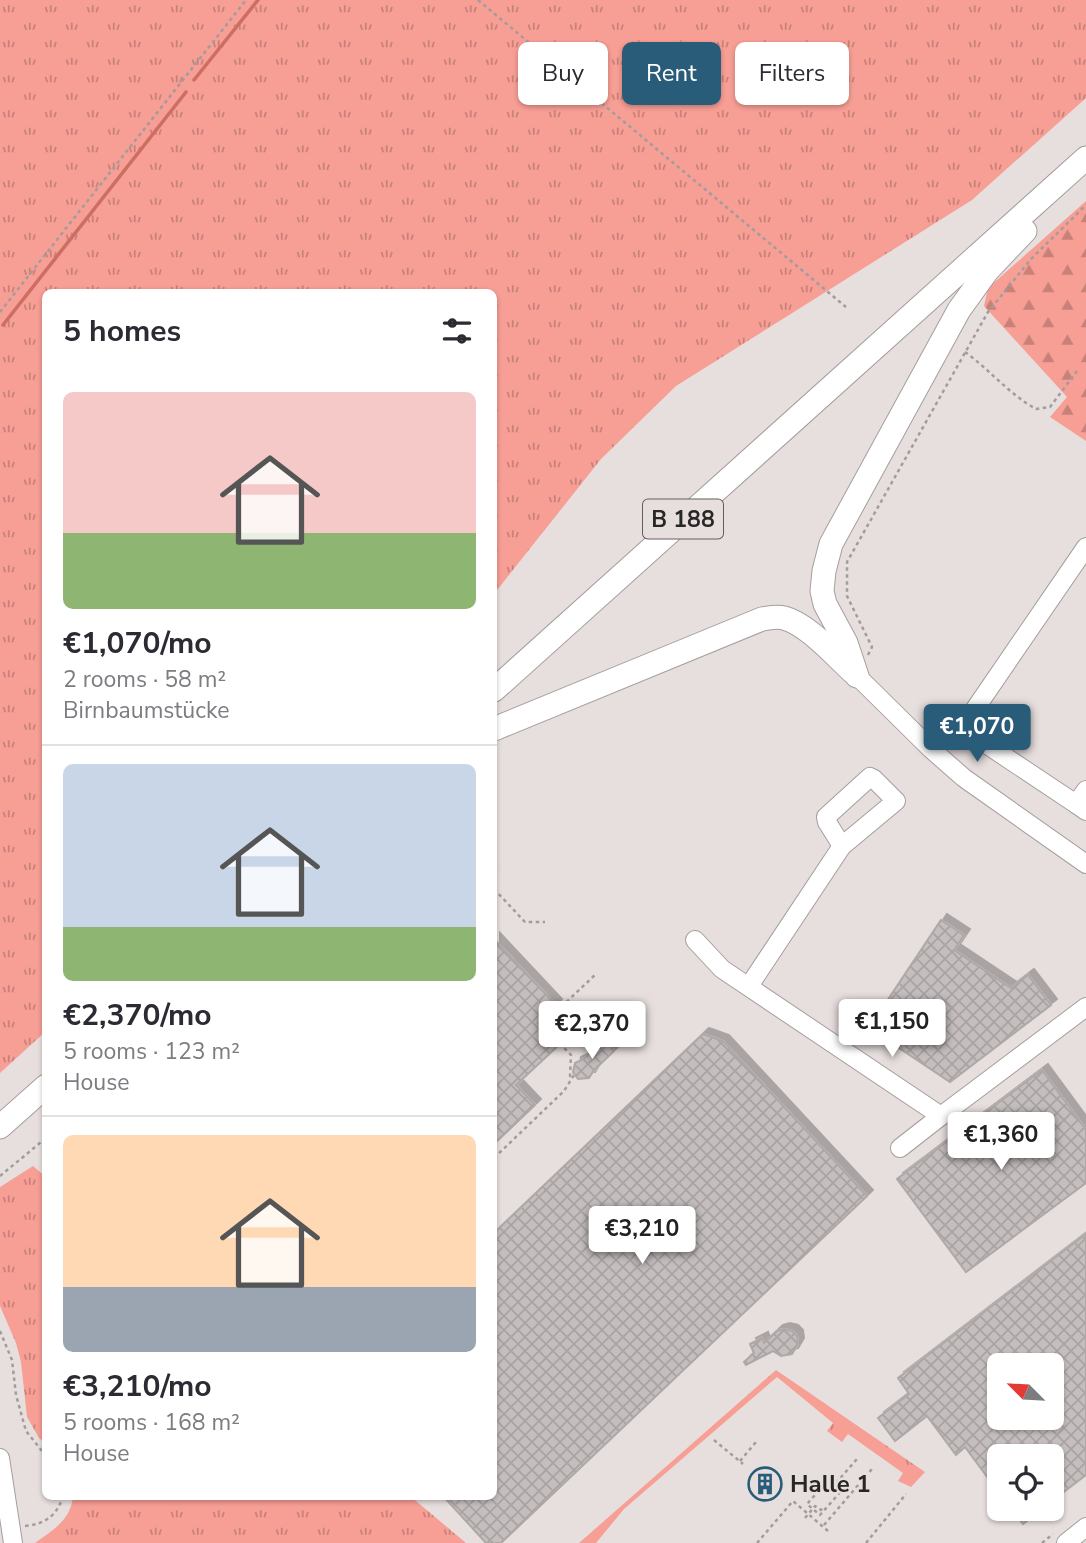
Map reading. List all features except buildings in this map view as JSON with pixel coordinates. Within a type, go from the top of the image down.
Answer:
[{"type":"main road","name":"B 188","points":[[497,687],[1086,158]]},
{"type":"main road","points":[[857,677],[846,643],[825,604],[822,592],[831,544],[958,310],[987,271],[1086,168]]},
{"type":"main road","points":[[497,728],[762,619],[783,617],[801,626],[857,677]]},
{"type":"main road","points":[[0,1127],[42,1090]]},
{"type":"street","points":[[1083,802],[962,728],[1086,547]]},
{"type":"street","points":[[857,677],[930,749],[964,778],[1086,864]]},
{"type":"street","points":[[749,986],[842,846]]},
{"type":"street","points":[[695,940],[722,968],[941,1116]]},
{"type":"street","points":[[900,1148],[1086,1006]]},
{"type":"street","points":[[0,1458],[12,1535]]},
{"type":"street","points":[[1066,1543],[1086,1527]]},
{"type":"path","points":[[0,312],[246,0]]},
{"type":"path","points":[[478,0],[846,307]]},
{"type":"path","points":[[857,677],[872,647],[847,596],[847,562],[988,312],[1031,259],[1086,205]]},
{"type":"path","points":[[965,352],[1000,384],[1036,409],[1050,407],[1077,371]]},
{"type":"path","points":[[497,892],[525,922],[545,922]]},
{"type":"path","points":[[497,1155],[564,1091],[574,1074],[570,1076],[571,1055],[542,1025],[596,974]]},
{"type":"path","points":[[0,1176],[42,1141]]},
{"type":"path","points":[[0,1331],[12,1360],[16,1395],[26,1431],[42,1451]]},
{"type":"path","points":[[714,1440],[741,1463],[756,1442]]},
{"type":"path","points":[[836,1491],[839,1489],[831,1483],[857,1459]]},
{"type":"path","points":[[823,1526],[872,1469]]},
{"type":"path","points":[[829,1479],[842,1489],[820,1515],[813,1508],[807,1504],[829,1479]]},
{"type":"path","points":[[866,1543],[906,1494]]},
{"type":"path","points":[[12,1535],[53,1516],[61,1500]]},
{"type":"path","points":[[757,1543],[792,1500],[828,1531]]},
{"type":"path","points":[[805,1518],[815,1506],[821,1510],[822,1507]]},
{"type":"green space","points":[[0,0],[1086,0],[1086,98],[972,200],[676,386],[601,459],[497,590],[497,289],[42,289],[42,1035],[0,1073]]},
{"type":"green space","points":[[1086,201],[1086,441],[1050,417],[1067,397],[984,306],[988,288]]},
{"type":"green space","points":[[33,1166],[42,1174],[42,1440],[27,1417],[21,1362],[0,1306],[0,1187]]},
{"type":"green space","points":[[776,1370],[925,1472],[911,1487],[898,1481],[903,1473],[848,1434],[842,1442],[827,1431],[833,1423],[777,1377],[624,1509],[596,1543],[579,1543]]},
{"type":"green space","points":[[72,1500],[415,1500],[466,1543],[35,1543],[65,1518]]},
{"type":"waterway","points":[[194,80],[258,0]]},
{"type":"waterway","points":[[3,325],[186,92]]},
{"type":"place","name":"Halle 1","points":[[765,1484]]}]
